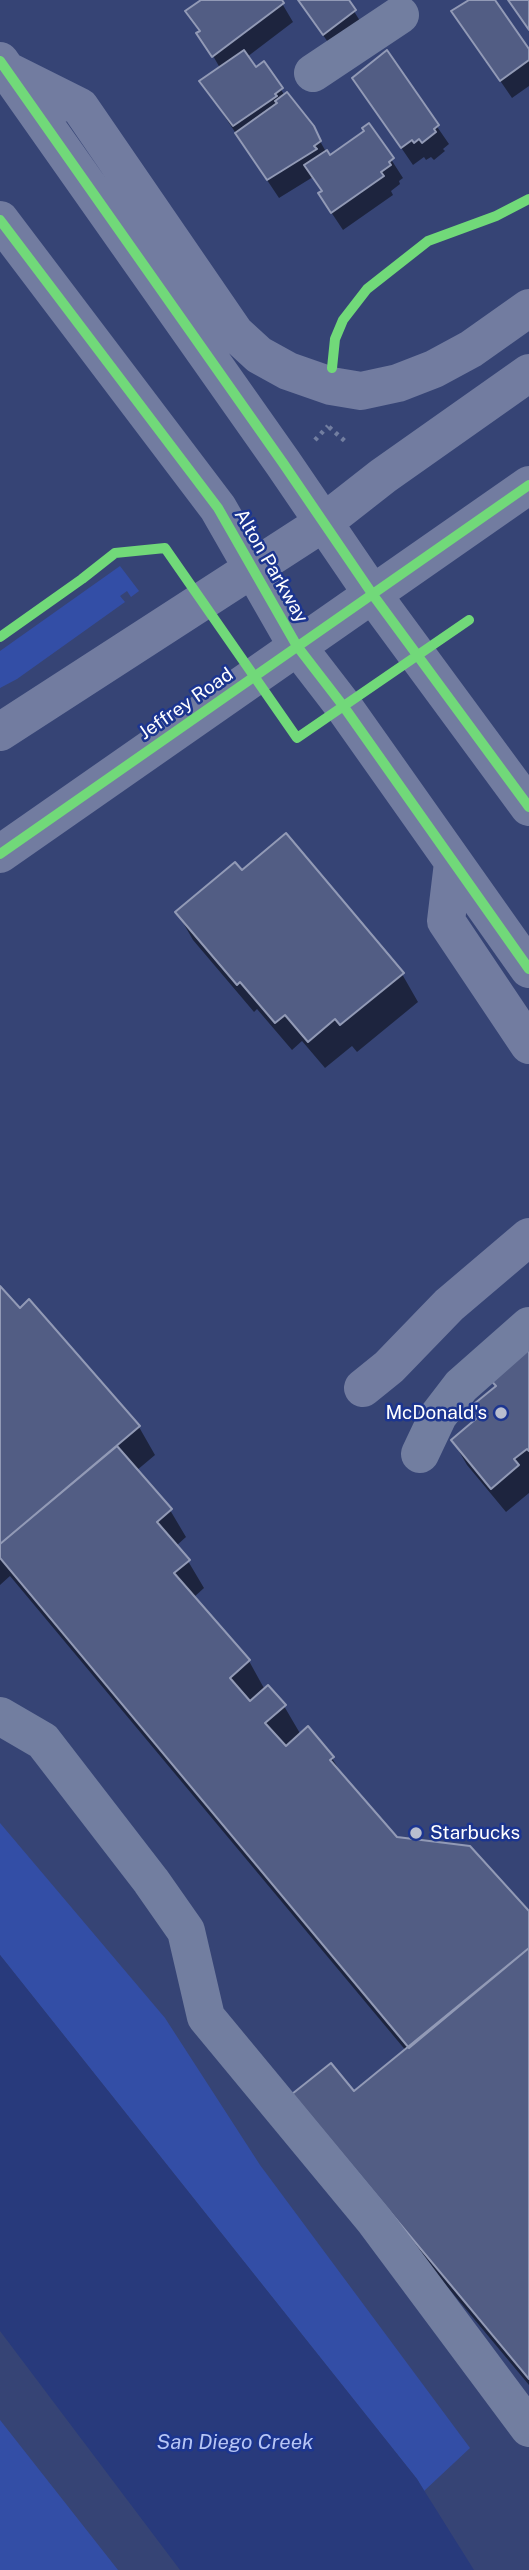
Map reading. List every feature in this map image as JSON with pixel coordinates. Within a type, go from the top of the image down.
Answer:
[{"type":"main road","points":[[3,65],[80,107],[236,333],[259,355],[288,371],[331,386],[361,391],[398,383],[434,369],[471,349],[529,307]]},
{"type":"main road","points":[[3,65],[373,595],[529,807]]},
{"type":"main road","name":"Alton Parkway","points":[[0,220],[218,508],[297,646],[344,707],[529,969]]},
{"type":"main road","points":[[7,724],[323,523],[529,373]]},
{"type":"main road","name":"Jeffrey Road","points":[[0,854],[529,485]]},
{"type":"main road","points":[[453,863],[446,921],[529,1045]]},
{"type":"main road","points":[[363,1388],[389,1367],[449,1305],[529,1237]]},
{"type":"lane","points":[[313,73],[400,15]]},
{"type":"lane","points":[[420,1454],[438,1416],[461,1386],[529,1326]]},
{"type":"lane","points":[[0,1716],[43,1741],[151,1881],[186,1931],[206,2017],[374,2220],[529,2428]]},
{"type":"path","points":[[328,426],[346,442]]},
{"type":"shaded area","points":[[120,566],[139,591],[131,597],[127,591],[120,596],[125,602],[17,679],[0,688],[0,651]]},
{"type":"shaded area","points":[[0,1823],[165,2018],[260,2165],[470,2448],[424,2491],[0,1955]]},
{"type":"shaded area","points":[[0,2420],[118,2570],[0,2570]]},
{"type":"water","name":"San Diego Creek","points":[[0,1955],[417,2479],[474,2570],[180,2570],[0,2331]]},
{"type":"building","points":[[201,0],[282,0],[284,3],[212,57],[196,33],[200,31],[185,11]]},
{"type":"building","points":[[298,0],[349,0],[356,10],[323,35]]},
{"type":"building","points":[[469,0],[495,0],[529,49],[529,60],[500,81],[451,11]]},
{"type":"building","points":[[508,0],[529,0],[529,30]]},
{"type":"building","points":[[244,50],[256,67],[264,61],[283,88],[275,94],[277,96],[233,126],[199,81]]},
{"type":"building","points":[[387,50],[439,125],[434,129],[436,132],[422,143],[419,139],[414,143],[412,140],[401,148],[352,78]]},
{"type":"building","points":[[287,92],[314,126],[321,141],[314,146],[317,149],[267,180],[235,133],[277,103],[275,101]]},
{"type":"building","points":[[369,123],[394,158],[389,162],[391,165],[381,172],[384,176],[331,213],[318,193],[322,191],[304,165],[327,150],[330,155],[364,131],[362,128]]},
{"type":"building","points":[[286,833],[404,973],[340,1025],[335,1019],[308,1042],[285,1015],[275,1023],[240,982],[237,985],[175,912],[235,862],[242,870]]},
{"type":"building","points":[[0,1286],[20,1308],[29,1299],[140,1426],[0,1544]]},
{"type":"building","name":"McDonald's","points":[[529,1336],[529,1451],[527,1449],[514,1459],[519,1465],[491,1489],[451,1440],[477,1418],[469,1408],[496,1386],[488,1377]]},
{"type":"building","points":[[117,1446],[172,1509],[157,1522],[190,1560],[174,1573],[250,1660],[230,1678],[250,1701],[268,1685],[286,1705],[265,1723],[286,1746],[308,1726],[334,1757],[330,1760],[397,1837],[470,1846],[529,1911],[529,1948],[409,2048],[0,1558],[0,1544]]},
{"type":"building","points":[[529,1948],[529,2379],[292,2094],[331,2063],[354,2091]]},
{"type":"cycle path","points":[[0,61],[373,595],[529,807]]},
{"type":"cycle path","points":[[332,368],[335,339],[343,320],[367,289],[428,241],[496,216],[529,199]]},
{"type":"cycle path","points":[[0,220],[218,508],[297,646],[344,707],[529,969]]},
{"type":"cycle path","points":[[0,854],[529,485]]},
{"type":"cycle path","points":[[0,637],[115,553],[165,548],[297,738],[469,620]]},
{"type":"place","name":"McDonald's","points":[[501,1413]]},
{"type":"place","name":"Starbucks","points":[[416,1833]]}]
